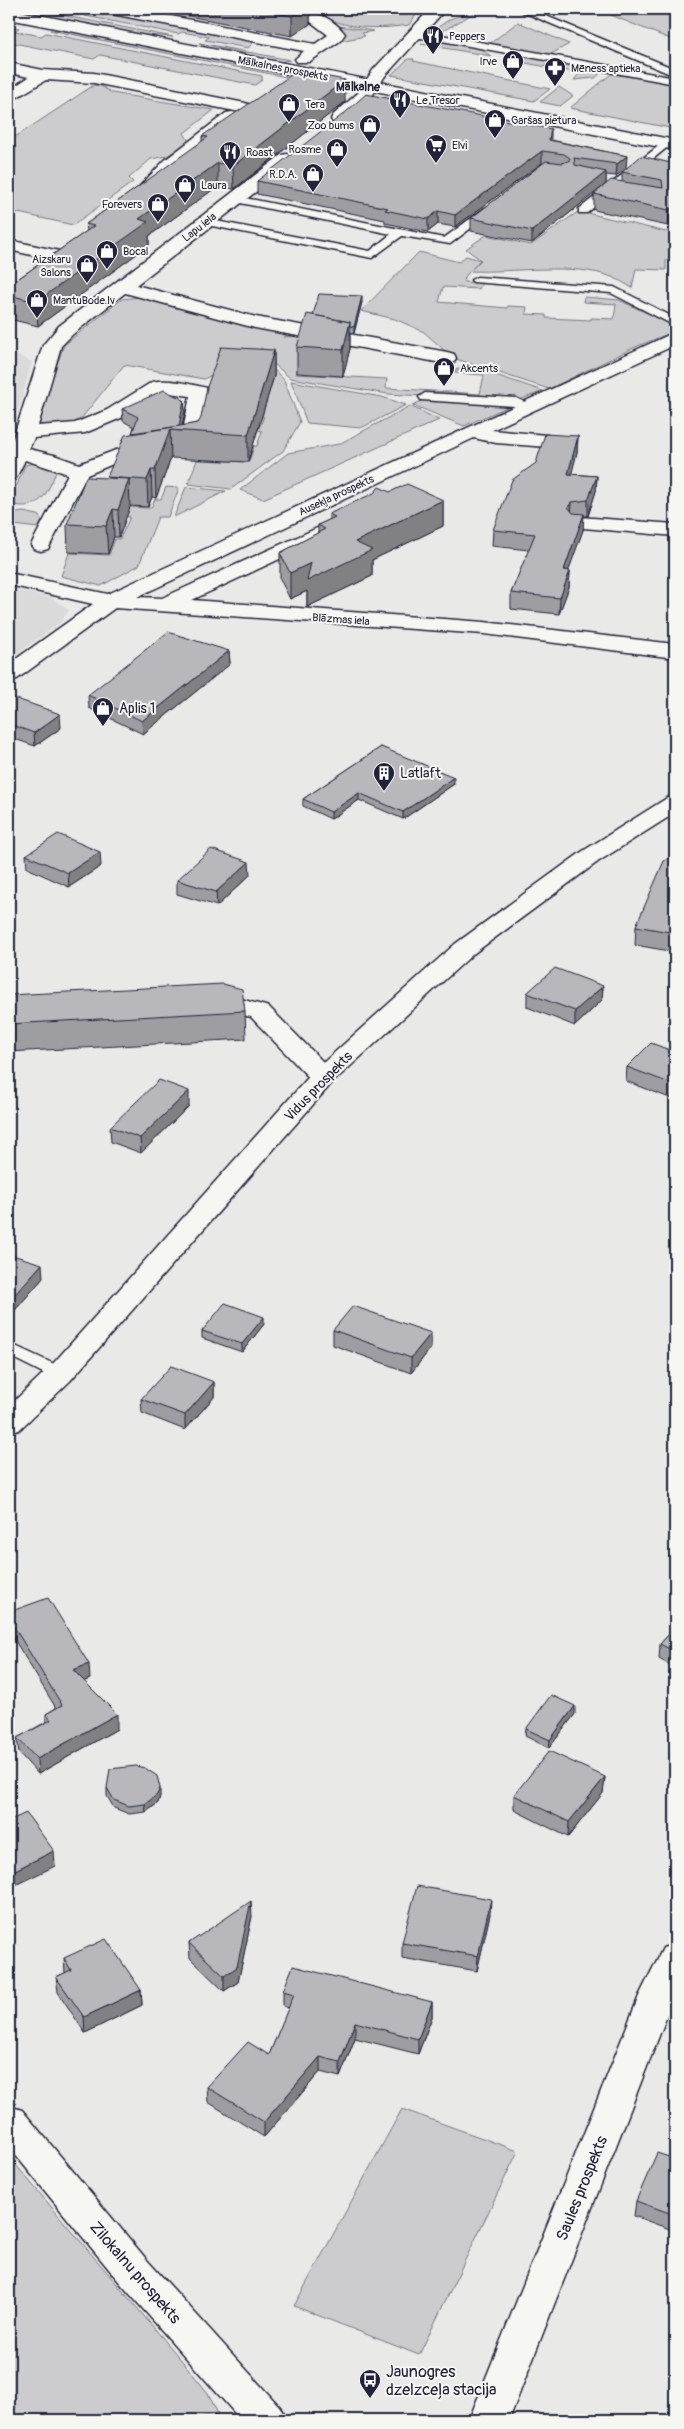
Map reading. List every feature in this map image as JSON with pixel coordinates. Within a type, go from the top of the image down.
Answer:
[{"type":"street","points":[[112,9],[318,49]]},
{"type":"street","points":[[284,87],[297,70],[318,49],[337,34],[317,19],[292,9]]},
{"type":"street","points":[[324,131],[364,96],[379,73],[438,9]]},
{"type":"street","name":"Mālkalnes prospekts","points":[[9,14],[671,144]]},
{"type":"street","points":[[9,68],[43,75],[94,78],[245,108]]},
{"type":"street","points":[[9,97],[43,75]]},
{"type":"street","points":[[132,201],[155,182],[171,164],[245,108],[263,101]]},
{"type":"street","name":"Lapu iela","points":[[9,474],[26,433],[52,345],[66,330],[124,287],[301,148]]},
{"type":"street","points":[[9,245],[64,252],[38,270]]},
{"type":"street","points":[[124,287],[255,322],[447,358]]},
{"type":"street","name":"Ausekļa prospekts","points":[[9,674],[110,601],[675,338]]},
{"type":"street","points":[[26,433],[78,429],[114,414],[159,386],[200,392],[190,445],[116,456],[79,472],[41,545]]},
{"type":"street","points":[[473,432],[496,436],[547,440]]},
{"type":"street","points":[[18,453],[47,459],[79,472]]},
{"type":"street","points":[[164,606],[355,517]]},
{"type":"street","points":[[578,524],[675,530]]},
{"type":"street","name":"Blāzmas iela","points":[[9,579],[110,601],[484,628],[675,651]]},
{"type":"street","name":"Vidus prospekts","points":[[9,1423],[60,1374],[323,1077],[464,949],[591,856],[675,803]]},
{"type":"street","points":[[183,1001],[216,1000],[260,1012],[323,1077]]},
{"type":"street","name":"Saules prospekts","points":[[490,2420],[657,1996],[675,1958]]},
{"type":"street","name":"Zilokalnu prospekts","points":[[9,2121],[134,2272],[266,2420]]},
{"type":"lane","points":[[521,9],[675,73]]},
{"type":"lane","points":[[413,36],[431,36],[675,81]]},
{"type":"lane","points":[[583,211],[611,184],[671,144]]},
{"type":"lane","points":[[611,184],[624,194]]},
{"type":"lane","points":[[235,199],[398,234],[446,242],[498,202]]},
{"type":"lane","points":[[206,222],[372,255],[398,234]]},
{"type":"lane","points":[[477,280],[614,290],[675,323]]},
{"type":"lane","points":[[425,397],[516,402],[529,407]]},
{"type":"lane","points":[[9,1349],[60,1374]]},
{"type":"shaded area","points":[[9,9],[30,9],[173,37],[134,34]]},
{"type":"shaded area","points":[[47,9],[70,9],[64,12]]},
{"type":"shaded area","points":[[70,9],[95,9],[256,40],[248,48],[205,40],[209,37],[182,32],[178,34],[85,16],[90,12]]},
{"type":"shaded area","points":[[350,9],[420,9],[409,25],[387,27],[354,26],[333,21],[323,16]]},
{"type":"shaded area","points":[[481,9],[441,32],[434,30],[450,19]]},
{"type":"shaded area","points":[[596,9],[675,9],[675,41]]},
{"type":"shaded area","points":[[518,22],[569,44],[546,57],[488,45]]},
{"type":"shaded area","points":[[9,26],[19,28],[15,31],[41,36],[46,33],[262,76],[262,80],[255,85],[100,55],[94,59],[9,42]]},
{"type":"shaded area","points":[[339,26],[374,31],[362,33],[365,36],[340,41],[346,34]]},
{"type":"shaded area","points":[[50,30],[86,32],[285,73],[286,77]]},
{"type":"shaded area","points":[[443,40],[478,47],[491,56],[421,44]]},
{"type":"shaded area","points":[[200,43],[290,60],[280,62]]},
{"type":"shaded area","points":[[516,55],[603,71],[595,78],[574,80],[580,73],[509,60]]},
{"type":"shaded area","points":[[408,59],[550,89],[534,101],[391,75]]},
{"type":"shaded area","points":[[611,74],[675,83],[675,129],[570,108]]},
{"type":"shaded area","points":[[94,85],[101,86],[112,93],[214,110],[184,133],[189,142],[167,156],[151,159],[129,178],[133,182],[73,225],[9,211],[9,141]]},
{"type":"shaded area","points":[[559,87],[573,96],[560,106],[540,102]]},
{"type":"shaded area","points":[[579,211],[666,232],[675,224],[675,259],[666,261],[666,270],[636,269],[632,288],[612,277],[579,270],[470,271],[465,277],[464,282],[482,283],[479,289],[443,287],[439,302],[507,308],[508,306],[527,307],[526,314],[546,315],[546,318],[591,320],[591,318],[614,319],[616,304],[583,302],[584,297],[619,300],[673,325],[675,331],[633,348],[549,389],[453,358],[424,332],[395,319],[361,311],[419,252],[459,262],[466,256],[480,260],[472,269],[481,260],[466,249],[486,235],[531,245]]},
{"type":"shaded area","points":[[140,297],[290,333],[284,337],[296,336],[351,346],[347,359],[301,356],[296,374],[387,379],[386,388],[480,394],[484,375],[455,373],[456,369],[481,370],[543,391],[517,401],[388,394],[290,378],[266,357],[262,348],[204,379],[124,365],[76,425],[33,431],[64,345],[122,299]]},
{"type":"shaded area","points":[[9,351],[32,362],[9,440]]},
{"type":"shaded area","points":[[261,356],[284,380],[300,422],[283,451],[231,489],[188,484],[197,460],[249,462],[254,446],[257,446],[262,431],[258,430],[264,417],[246,416]]},
{"type":"shaded area","points":[[291,381],[382,397],[406,405],[361,428],[307,423]]},
{"type":"shaded area","points":[[426,399],[516,403],[464,426],[413,405]]},
{"type":"shaded area","points":[[410,406],[439,420],[263,499],[240,490],[288,453],[339,444]]},
{"type":"shaded area","points":[[40,462],[57,470],[45,494],[41,499],[28,506],[9,504],[9,492],[17,485],[25,465]]},
{"type":"shaded area","points":[[166,487],[179,488],[168,517],[158,517],[139,565],[101,586],[61,576],[69,553],[109,555],[115,539],[120,539],[130,517],[124,516],[128,507],[151,508],[155,499],[161,499]]},
{"type":"shaded area","points":[[186,487],[226,491],[174,517]]},
{"type":"shaded area","points":[[23,512],[38,515],[42,521],[38,528],[14,525],[9,532],[9,514]]},
{"type":"shaded area","points":[[9,588],[52,598],[69,610],[60,623],[9,660]]},
{"type":"shaded area","points":[[402,2109],[518,2151],[419,2355],[294,2306]]},
{"type":"shaded area","points":[[9,2157],[183,2362],[208,2393],[218,2414],[179,2420],[9,2420]]},
{"type":"building","points":[[256,9],[302,9],[292,16]]},
{"type":"building","points":[[297,71],[345,80],[233,166],[218,163],[139,219],[148,222],[36,302],[9,295],[9,285],[94,226],[86,224],[208,137],[202,136]]},
{"type":"building","points":[[366,94],[551,129],[549,140],[627,156],[617,164],[574,158],[575,165],[606,172],[532,231],[471,218],[546,161],[563,163],[570,160],[564,154],[542,151],[455,215],[438,211],[428,219],[385,210],[388,208],[257,181],[346,112]]},
{"type":"building","points":[[641,156],[675,164],[675,205],[669,210],[594,194],[611,180],[663,188],[662,180],[622,172]]},
{"type":"building","points":[[319,294],[362,296],[354,327],[350,326],[350,322],[313,315]]},
{"type":"building","points":[[307,314],[350,322],[343,350],[297,347]]},
{"type":"building","points":[[221,347],[274,350],[248,435],[170,430],[155,470],[151,470],[147,480],[107,477],[125,435],[198,423],[201,418],[207,387]]},
{"type":"building","points":[[164,390],[184,400],[179,426],[132,433],[138,417],[122,409]]},
{"type":"building","points":[[545,434],[578,436],[568,474],[597,476],[588,500],[572,502],[568,507],[573,513],[584,514],[564,570],[570,571],[560,598],[511,593],[535,534],[493,530],[512,480],[536,463]]},
{"type":"building","points":[[86,477],[129,479],[118,510],[113,509],[106,526],[67,524]]},
{"type":"building","points":[[407,484],[443,500],[355,542],[372,550],[307,581],[311,563],[290,573],[280,553],[325,529],[318,525],[335,517],[329,514],[374,493],[379,487],[390,492]]},
{"type":"building","points":[[168,632],[229,651],[142,721],[88,695]]},
{"type":"building","points":[[11,697],[60,714],[34,733],[9,724],[9,698]]},
{"type":"building","name":"Latlaft","points":[[381,747],[454,777],[403,812],[359,793],[331,812],[303,799]]},
{"type":"building","points":[[58,834],[100,852],[68,873],[26,855]]},
{"type":"building","points":[[211,849],[249,862],[216,892],[177,880]]},
{"type":"building","points":[[675,854],[675,933],[636,926],[664,861]]},
{"type":"building","points":[[555,968],[603,986],[575,1011],[527,993]]},
{"type":"building","points":[[223,984],[242,989],[245,1011],[9,1024],[9,995]]},
{"type":"building","points":[[651,1043],[675,1052],[675,1085],[627,1067]]},
{"type":"building","points":[[159,1080],[189,1091],[140,1138],[110,1127]]},
{"type":"building","points":[[9,1254],[42,1264],[9,1301]]},
{"type":"building","points":[[225,1303],[264,1317],[242,1344],[202,1331]]},
{"type":"building","points":[[353,1306],[431,1333],[411,1358],[333,1330]]},
{"type":"building","points":[[171,1366],[214,1382],[185,1415],[141,1399]]},
{"type":"building","points":[[48,1598],[89,1664],[73,1670],[117,1714],[37,1759],[17,1738],[51,1720],[46,1714],[62,1705],[9,1619],[9,1612]]},
{"type":"building","points":[[675,1628],[675,1652],[660,1644]]},
{"type":"building","points":[[551,1695],[575,1706],[550,1740],[526,1729]]},
{"type":"building","points":[[549,1751],[605,1777],[569,1822],[514,1795]]},
{"type":"building","points":[[136,1766],[145,1768],[157,1776],[160,1788],[157,1795],[145,1804],[129,1806],[114,1800],[107,1788],[110,1769]]},
{"type":"building","points":[[26,1813],[54,1851],[9,1873],[9,1821]]},
{"type":"building","points":[[417,1886],[491,1899],[478,1956],[402,1943]]},
{"type":"building","points":[[251,1901],[237,1967],[224,1976],[189,1943]]},
{"type":"building","points":[[106,1939],[141,1990],[84,2017],[56,1977],[71,1970],[64,1958]]},
{"type":"building","points":[[293,1966],[432,2002],[418,2039],[355,2022],[340,2062],[320,2057],[264,2122],[207,2087],[248,2042],[269,2055],[294,1994],[283,1991]]},
{"type":"building","points":[[657,2153],[675,2159],[675,2215],[636,2201]]},
{"type":"place","name":"Peppers","points":[[433,55]]},
{"type":"place","name":"Irve","points":[[513,80]]},
{"type":"place","name":"Mēness aptieka","points":[[555,87]]},
{"type":"place","name":"Le Tresor","points":[[400,119]]},
{"type":"place","name":"Tera","points":[[289,123]]},
{"type":"place","name":"Garšas pietura","points":[[495,139]]},
{"type":"place","name":"Zoo bums","points":[[370,144]]},
{"type":"place","name":"Elvi","points":[[436,164]]},
{"type":"place","name":"Rosme","points":[[337,168]]},
{"type":"place","name":"Roast","points":[[230,171]]},
{"type":"place","name":"R.D.A.","points":[[313,193]]},
{"type":"place","name":"Laura","points":[[185,204]]},
{"type":"place","name":"Forevers","points":[[158,223]]},
{"type":"place","name":"Bocal","points":[[107,270]]},
{"type":"place","name":"Aizskaru Salons","points":[[87,284]]},
{"type":"place","name":"MantuBode.lv","points":[[37,319]]},
{"type":"place","name":"Akcents","points":[[444,387]]},
{"type":"place","name":"Aplis 1","points":[[103,727]]},
{"type":"place","name":"Latlaft","points":[[384,792]]},
{"type":"place","name":"Jaunogres dzelzceļa stacija","points":[[370,2399]]},
{"type":"district","name":"Mālkalne","points":[[358,87]]}]
